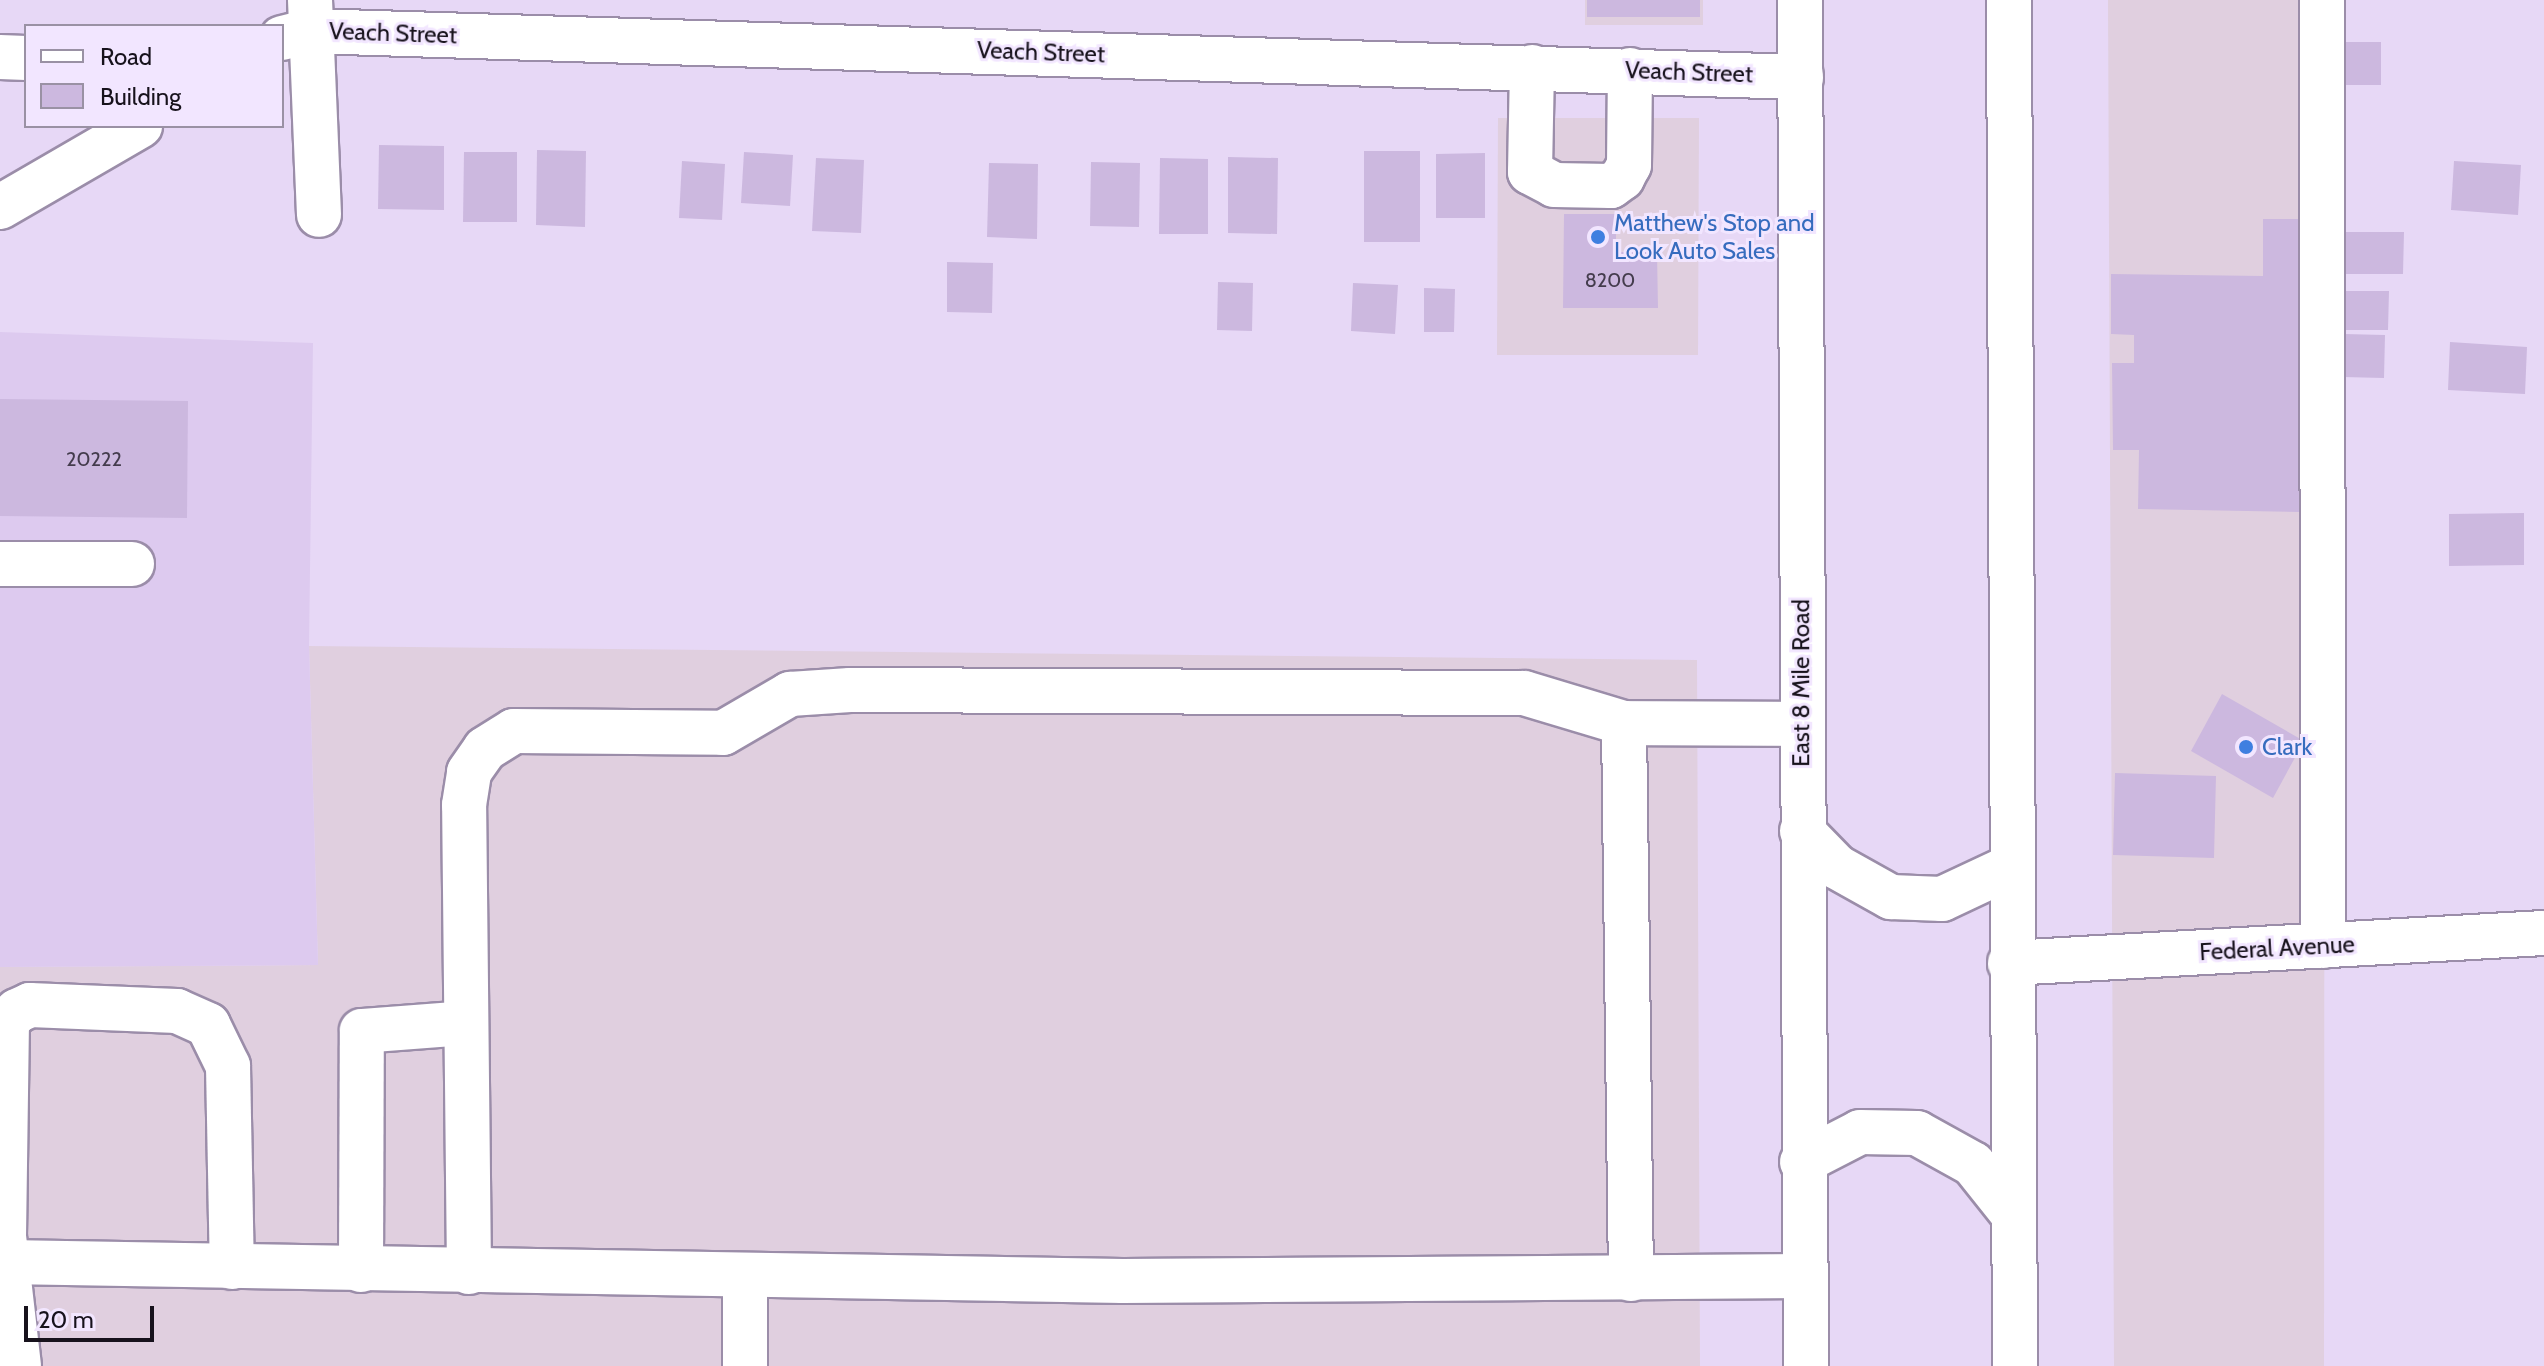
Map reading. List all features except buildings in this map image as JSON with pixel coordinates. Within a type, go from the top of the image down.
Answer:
[{"type":"main road","points":[[319,215],[296,29],[364,0]]},
{"type":"main road","name":"East 8 Mile Road","points":[[1800,0],[1802,1162],[1806,1366]]},
{"type":"main road","points":[[2009,0],[2010,963],[2015,1366]]},
{"type":"main road","points":[[2322,0],[2323,946]]},
{"type":"main road","name":"Veach Street","points":[[296,29],[1801,77]]},
{"type":"main road","points":[[0,57],[24,58]]},
{"type":"main road","points":[[1532,67],[1530,172],[1554,185],[1611,186],[1622,178],[1629,165],[1630,70]]},
{"type":"main road","points":[[0,207],[137,128]]},
{"type":"main road","points":[[0,564],[132,564]]},
{"type":"main road","points":[[469,1272],[464,805],[469,772],[485,749],[514,731],[723,733],[790,694],[850,690],[1524,693],[1624,723],[1801,724]]},
{"type":"main road","points":[[1624,723],[1631,1279]]},
{"type":"main road","points":[[1802,831],[1837,867],[1891,897],[1942,899],[2010,867]]},
{"type":"main road","name":"Federal Avenue","points":[[2010,963],[2544,933]]},
{"type":"main road","points":[[19,1366],[6,1262],[3,1067],[7,1021],[30,1005],[177,1011],[208,1025],[228,1066],[232,1267]]},
{"type":"main road","points":[[361,1270],[362,1031],[466,1023]]},
{"type":"main road","points":[[1802,1162],[1860,1132],[1917,1133],[1973,1164],[2012,1213]]},
{"type":"main road","points":[[6,1262],[745,1278],[1631,1279],[1804,1276]]},
{"type":"main road","points":[[745,1278],[745,1366]]},
{"type":"shaded area","points":[[1585,0],[1703,0],[1703,25],[1585,25]]},
{"type":"shaded area","points":[[2108,0],[2325,0],[2324,1366],[2114,1366]]},
{"type":"shaded area","name":"Matthew's Stop and Look Auto Sales","points":[[1498,118],[1699,118],[1698,355],[1497,355]]},
{"type":"shaded area","points":[[0,332],[313,343],[309,646],[318,965],[0,967]]},
{"type":"shaded area","points":[[309,646],[1697,660],[1700,1366],[0,1366],[0,967],[318,965]]},
{"type":"place","name":"Matthew's Stop and Look Auto Sales","points":[[1598,237]]},
{"type":"place","name":"Clark","points":[[2246,747]]}]
